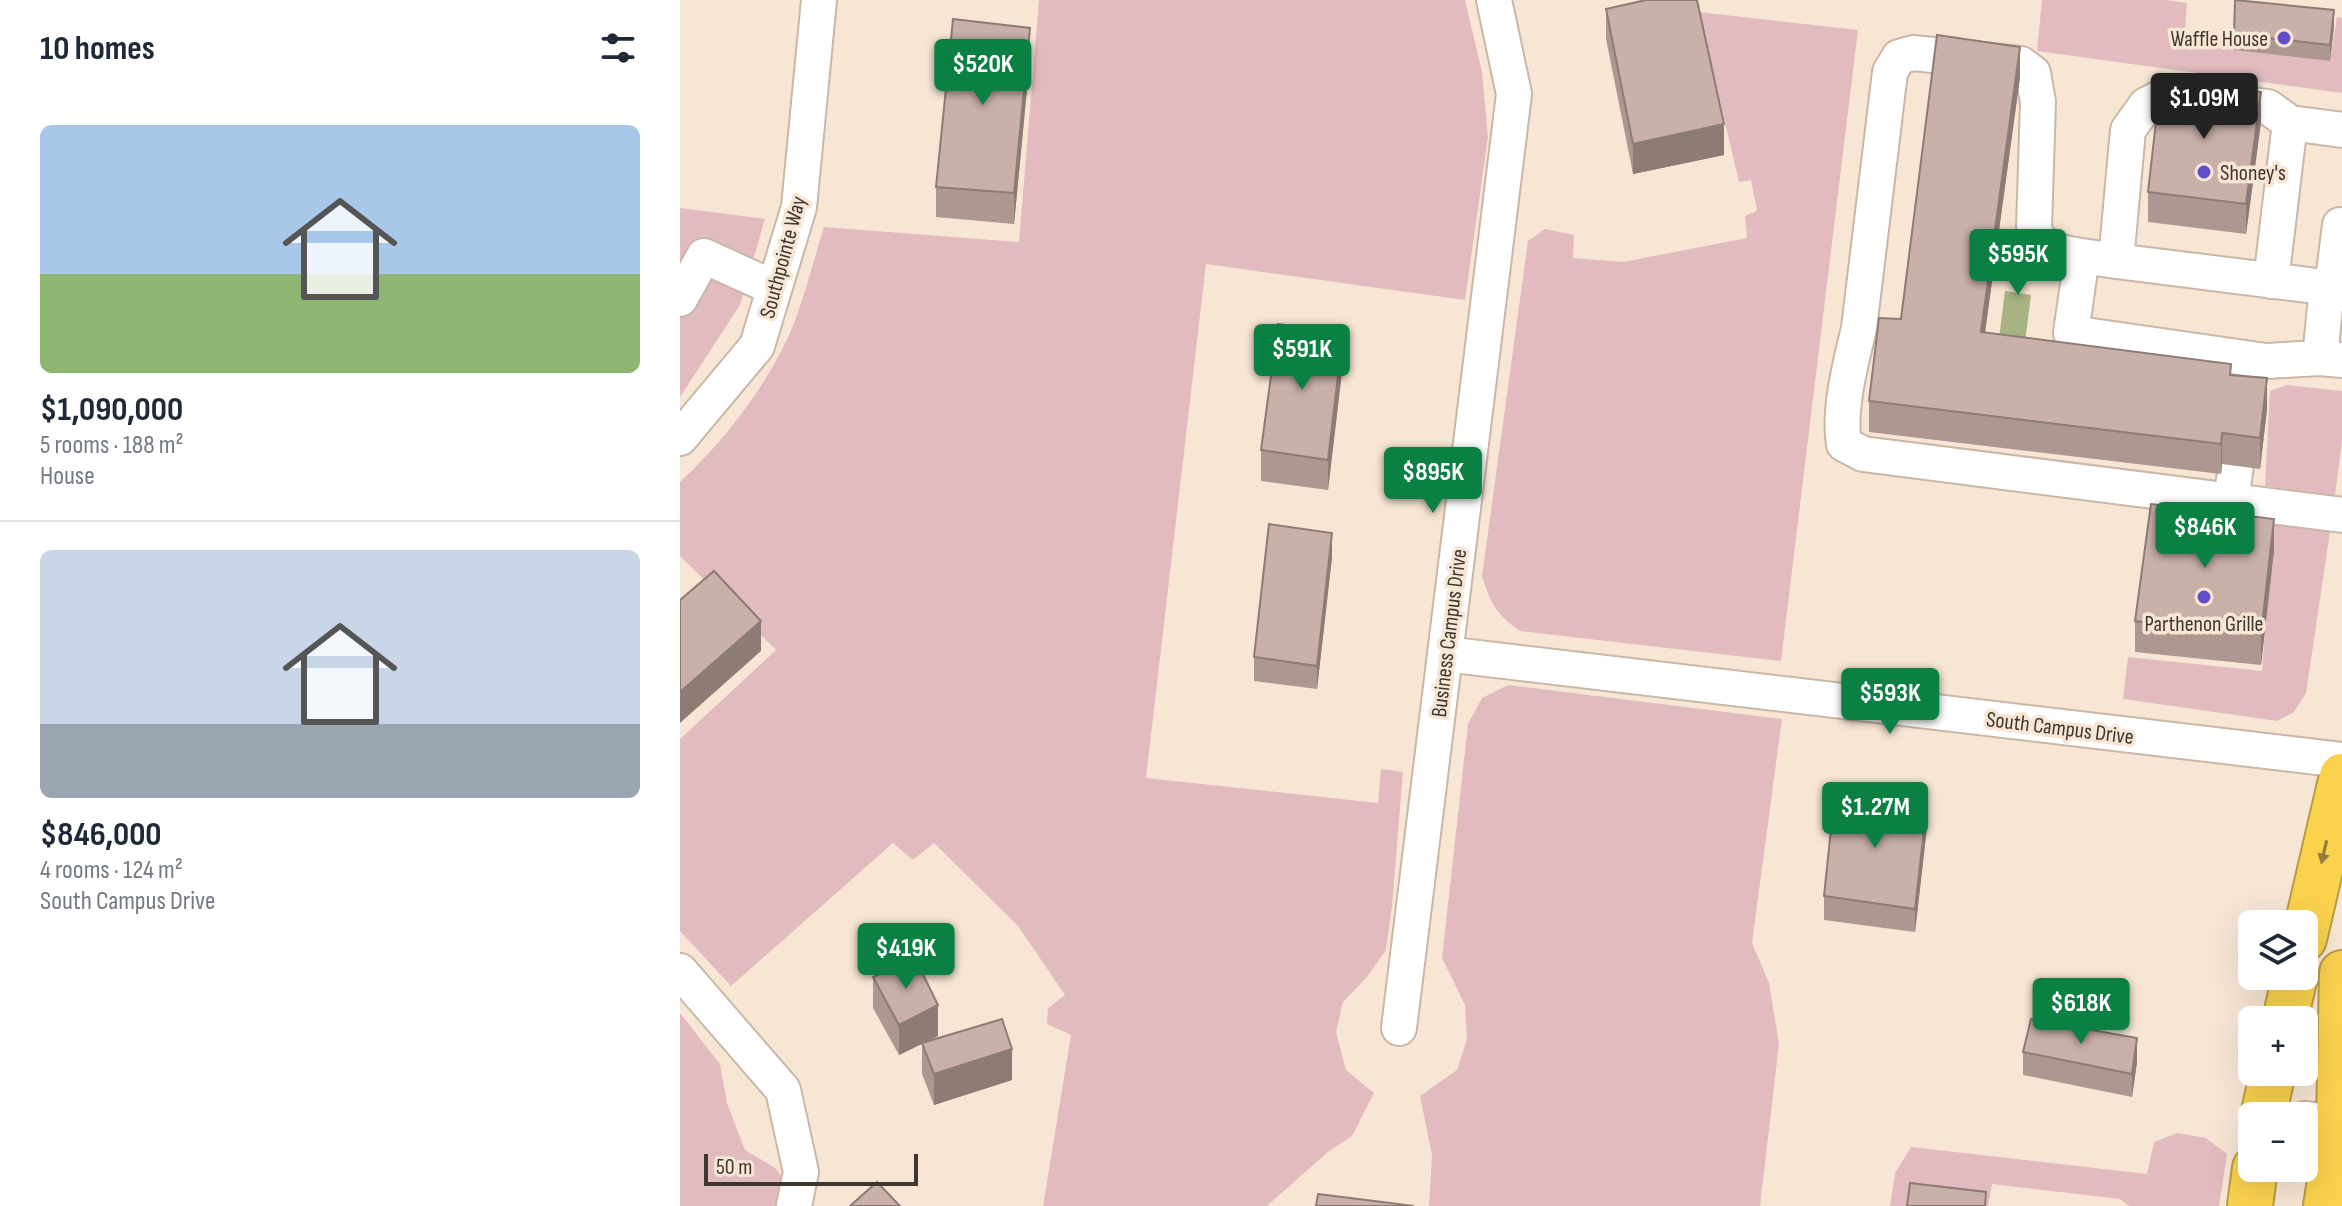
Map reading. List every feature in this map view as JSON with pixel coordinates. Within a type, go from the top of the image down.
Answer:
[{"type":"highway","points":[[2311,910],[2342,776]]},
{"type":"highway","points":[[2304,1102],[2342,973]]},
{"type":"highway","points":[[2318,1180],[2326,1206]]},
{"type":"highway","points":[[2250,1206],[2253,1182]]},
{"type":"street","name":"Southpointe Way","points":[[680,438],[757,346],[799,207],[819,0]]},
{"type":"street","name":"Business Campus Drive","points":[[1399,1028],[1514,94],[1494,0]]},
{"type":"street","points":[[2332,288],[2061,253],[2043,245],[2036,238],[2034,227],[2038,102],[2033,73],[2021,64],[1913,53],[1899,57],[1890,72],[1859,328],[1842,433],[1844,444],[1863,454],[2342,515]]},
{"type":"street","points":[[2116,261],[2128,130],[2146,105],[2166,95],[2268,107],[2290,123],[2342,130]]},
{"type":"street","points":[[2271,281],[2290,123]]},
{"type":"street","points":[[2082,256],[2071,333],[2255,374],[2331,359],[2325,307],[2332,288],[2341,219]]},
{"type":"street","points":[[680,299],[704,256],[774,288]]},
{"type":"street","points":[[2231,502],[2236,465]]},
{"type":"street","name":"South Campus Drive","points":[[1445,654],[2342,760]]},
{"type":"street","points":[[680,971],[783,1090],[801,1172],[794,1206]]},
{"type":"shaded area","points":[[1039,0],[1465,0],[1482,72],[1488,137],[1465,300],[1206,264],[1146,778],[1378,803],[1381,769],[1403,772],[1386,950],[1367,977],[1343,1002],[1336,1032],[1346,1070],[1374,1093],[1352,1136],[1328,1152],[1267,1206],[1043,1206],[1071,1035],[1047,1024],[1048,1008],[1065,995],[1018,926],[934,843],[913,860],[893,843],[731,986],[680,931],[680,739],[776,650],[680,556],[680,482],[742,413],[780,354],[800,307],[824,227],[1019,242]]},
{"type":"shaded area","points":[[2042,0],[2165,0],[2187,3],[2184,44],[2330,61],[2337,17],[2342,18],[2342,93],[2037,51]]},
{"type":"shaded area","points":[[1699,12],[1858,30],[1781,661],[1520,631],[1495,608],[1482,576],[1528,241],[1545,229],[1574,235],[1573,258],[1623,262],[1747,238],[1745,216],[1757,211],[1751,180],[1739,182]]},
{"type":"shaded area","points":[[680,208],[765,219],[740,305],[680,397]]},
{"type":"shaded area","points":[[2005,291],[2031,295],[2024,350],[1998,346]]},
{"type":"shaded area","points":[[2287,385],[2342,391],[2342,440],[2335,496],[2265,486],[2270,391]]},
{"type":"shaded area","points":[[2273,522],[2330,532],[2306,693],[2294,712],[2277,721],[2123,699],[2128,657],[2262,671]]},
{"type":"shaded area","points":[[1508,685],[1782,719],[1752,943],[1769,983],[1779,1044],[1760,1206],[1429,1206],[1432,1155],[1420,1096],[1457,1070],[1467,1039],[1465,1005],[1442,958],[1468,724],[1482,698]]},
{"type":"shaded area","points":[[680,1013],[720,1064],[727,1103],[745,1150],[774,1167],[784,1179],[775,1206],[680,1206]]},
{"type":"shaded area","points":[[2177,1133],[2206,1138],[2227,1154],[2219,1206],[2129,1206],[2120,1199],[1992,1184],[1988,1206],[1890,1206],[1895,1173],[1911,1147],[2147,1174],[2154,1142]]},
{"type":"building","points":[[1646,0],[1697,0],[1724,124],[1633,144],[1606,9]]},
{"type":"building","points":[[2235,0],[2334,10],[2330,45],[2234,34]]},
{"type":"building","points":[[953,19],[1030,28],[1014,193],[936,187]]},
{"type":"building","points":[[1937,35],[2020,47],[1981,332],[2231,364],[2230,375],[2267,378],[2260,438],[2222,433],[2221,444],[1869,401],[1879,318],[1901,319]]},
{"type":"building","points":[[2161,78],[2261,92],[2246,204],[2148,192]]},
{"type":"building","points":[[1278,324],[1343,333],[1328,460],[1261,450]]},
{"type":"building","points":[[2151,504],[2274,519],[2261,634],[2135,621]]},
{"type":"building","points":[[1269,524],[1332,533],[1317,666],[1254,657]]},
{"type":"building","points":[[714,571],[761,621],[680,692],[680,600]]},
{"type":"building","points":[[1835,791],[1927,803],[1915,909],[1824,896]]},
{"type":"building","points":[[915,958],[938,1005],[899,1025],[873,977]]},
{"type":"building","points":[[1002,1019],[1012,1049],[934,1074],[922,1043]]},
{"type":"building","points":[[2031,1019],[2137,1038],[2132,1074],[2023,1052]]},
{"type":"building","points":[[877,1182],[900,1206],[850,1206]]},
{"type":"building","points":[[1910,1183],[1986,1192],[1985,1206],[1907,1206]]},
{"type":"building","points":[[1318,1194],[1414,1206],[1316,1206]]},
{"type":"place","name":"Waffle House","points":[[2284,38]]},
{"type":"place","name":"Shoney's","points":[[2204,172]]},
{"type":"place","name":"Parthenon Grille","points":[[2204,597]]}]
